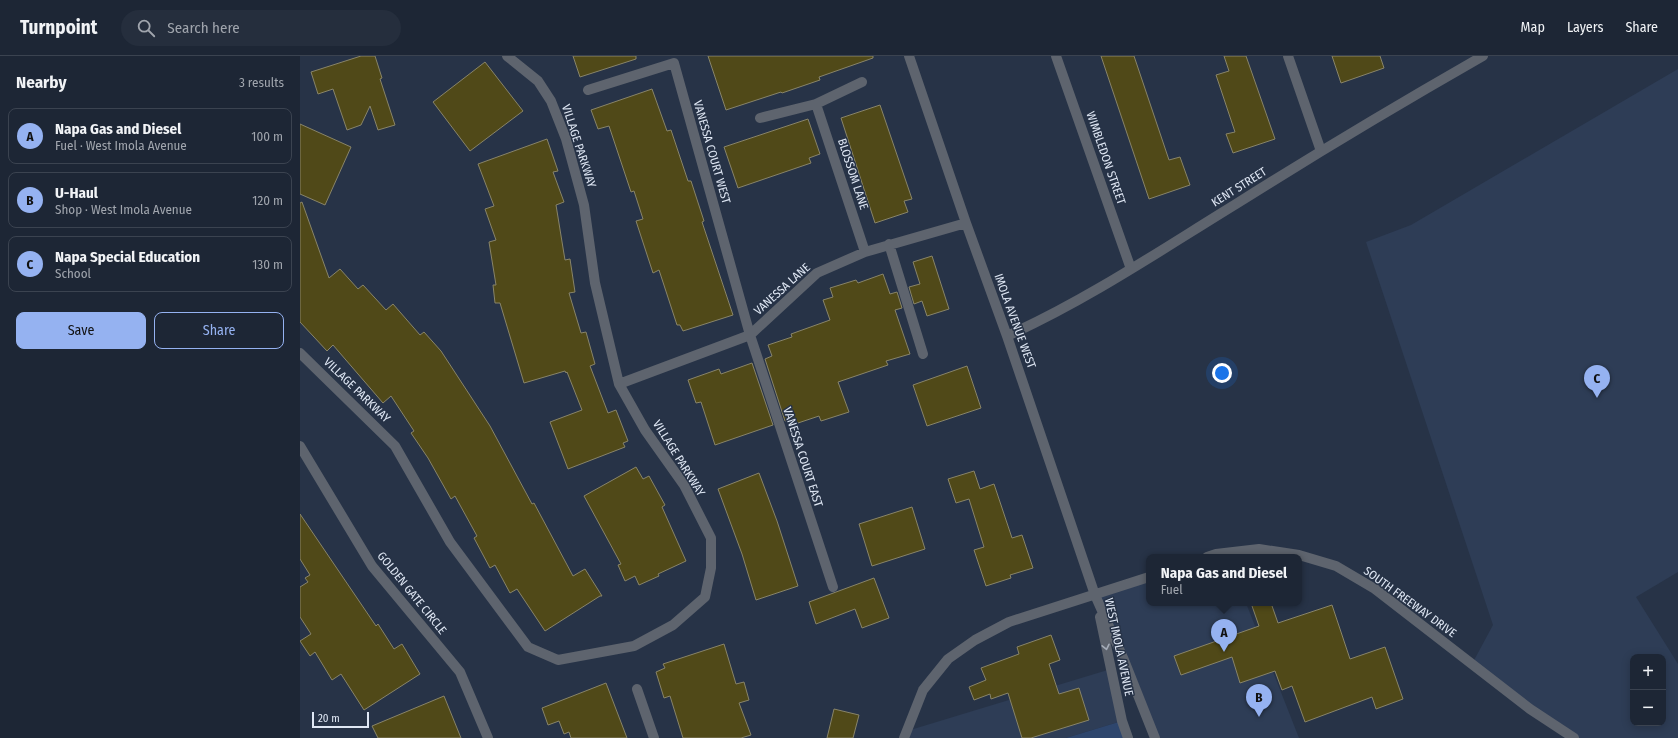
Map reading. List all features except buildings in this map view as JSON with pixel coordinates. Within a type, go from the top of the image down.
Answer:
[{"type":"street","name":"VILLAGE PARKWAY","points":[[300,353],[395,446],[450,542],[528,647],[558,660],[634,646],[673,625],[705,597],[712,568],[711,538],[684,485],[646,430],[619,384],[595,284],[584,206],[566,139],[551,101],[538,81],[507,56]]},
{"type":"street","name":"IMOLA AVENUE WEST","points":[[909,56],[966,223],[1008,336],[1095,595]]},
{"type":"street","name":"WIMBLEDON STREET","points":[[1056,56],[1130,269]]},
{"type":"street","points":[[1288,56],[1321,150]]},
{"type":"street","name":"KENT STREET","points":[[1008,336],[1031,325],[1130,269],[1321,150],[1483,56]]},
{"type":"street","name":"VANESSA COURT WEST","points":[[588,90],[674,63],[750,335]]},
{"type":"street","points":[[760,118],[816,104],[862,82]]},
{"type":"street","name":"BLOSSOM LANE","points":[[816,104],[865,252]]},
{"type":"street","name":"VANESSA LANE","points":[[619,384],[750,335],[817,273],[865,252],[966,223]]},
{"type":"street","points":[[889,244],[923,354]]},
{"type":"street","name":"VANESSA COURT EAST","points":[[750,335],[833,587]]},
{"type":"street","name":"GOLDEN GATE CIRCLE","points":[[300,446],[372,566],[460,672],[488,738]]},
{"type":"street","name":"SOUTH FREEWAY DRIVE","points":[[1216,554],[1259,549],[1292,554]]},
{"type":"street","name":"SOUTH FREEWAY DRIVE","points":[[1302,556],[1336,566],[1375,590],[1530,709],[1574,738]]},
{"type":"street","points":[[904,738],[923,690],[948,659],[975,640],[1009,622],[1146,578]]},
{"type":"street","name":"WEST IMOLA AVENUE","points":[[1095,595],[1122,721],[1128,738]]},
{"type":"street","name":"WEST IMOLA AVENUE","points":[[1095,595],[1124,660],[1155,738]]},
{"type":"street","points":[[637,689],[654,738]]},
{"type":"shaded area","points":[[1678,69],[1678,572],[1636,597],[1678,664],[1678,738],[1574,738],[1472,664],[1493,625],[1366,242],[1411,225]]},
{"type":"shaded area","points":[[1146,578],[1146,606],[1247,606],[1299,738],[1154,738],[1095,595]]},
{"type":"shaded area","points":[[1111,669],[1122,721],[1066,738],[904,738],[907,731]]},
{"type":"shaded area","points":[[1122,721],[1128,738],[1066,738]]},
{"type":"place","name":"Napa Special Education","points":[[1597,398]]},
{"type":"place","name":"Napa Gas and Diesel","points":[[1224,652]]},
{"type":"place","name":"U-Haul","points":[[1259,717]]}]
